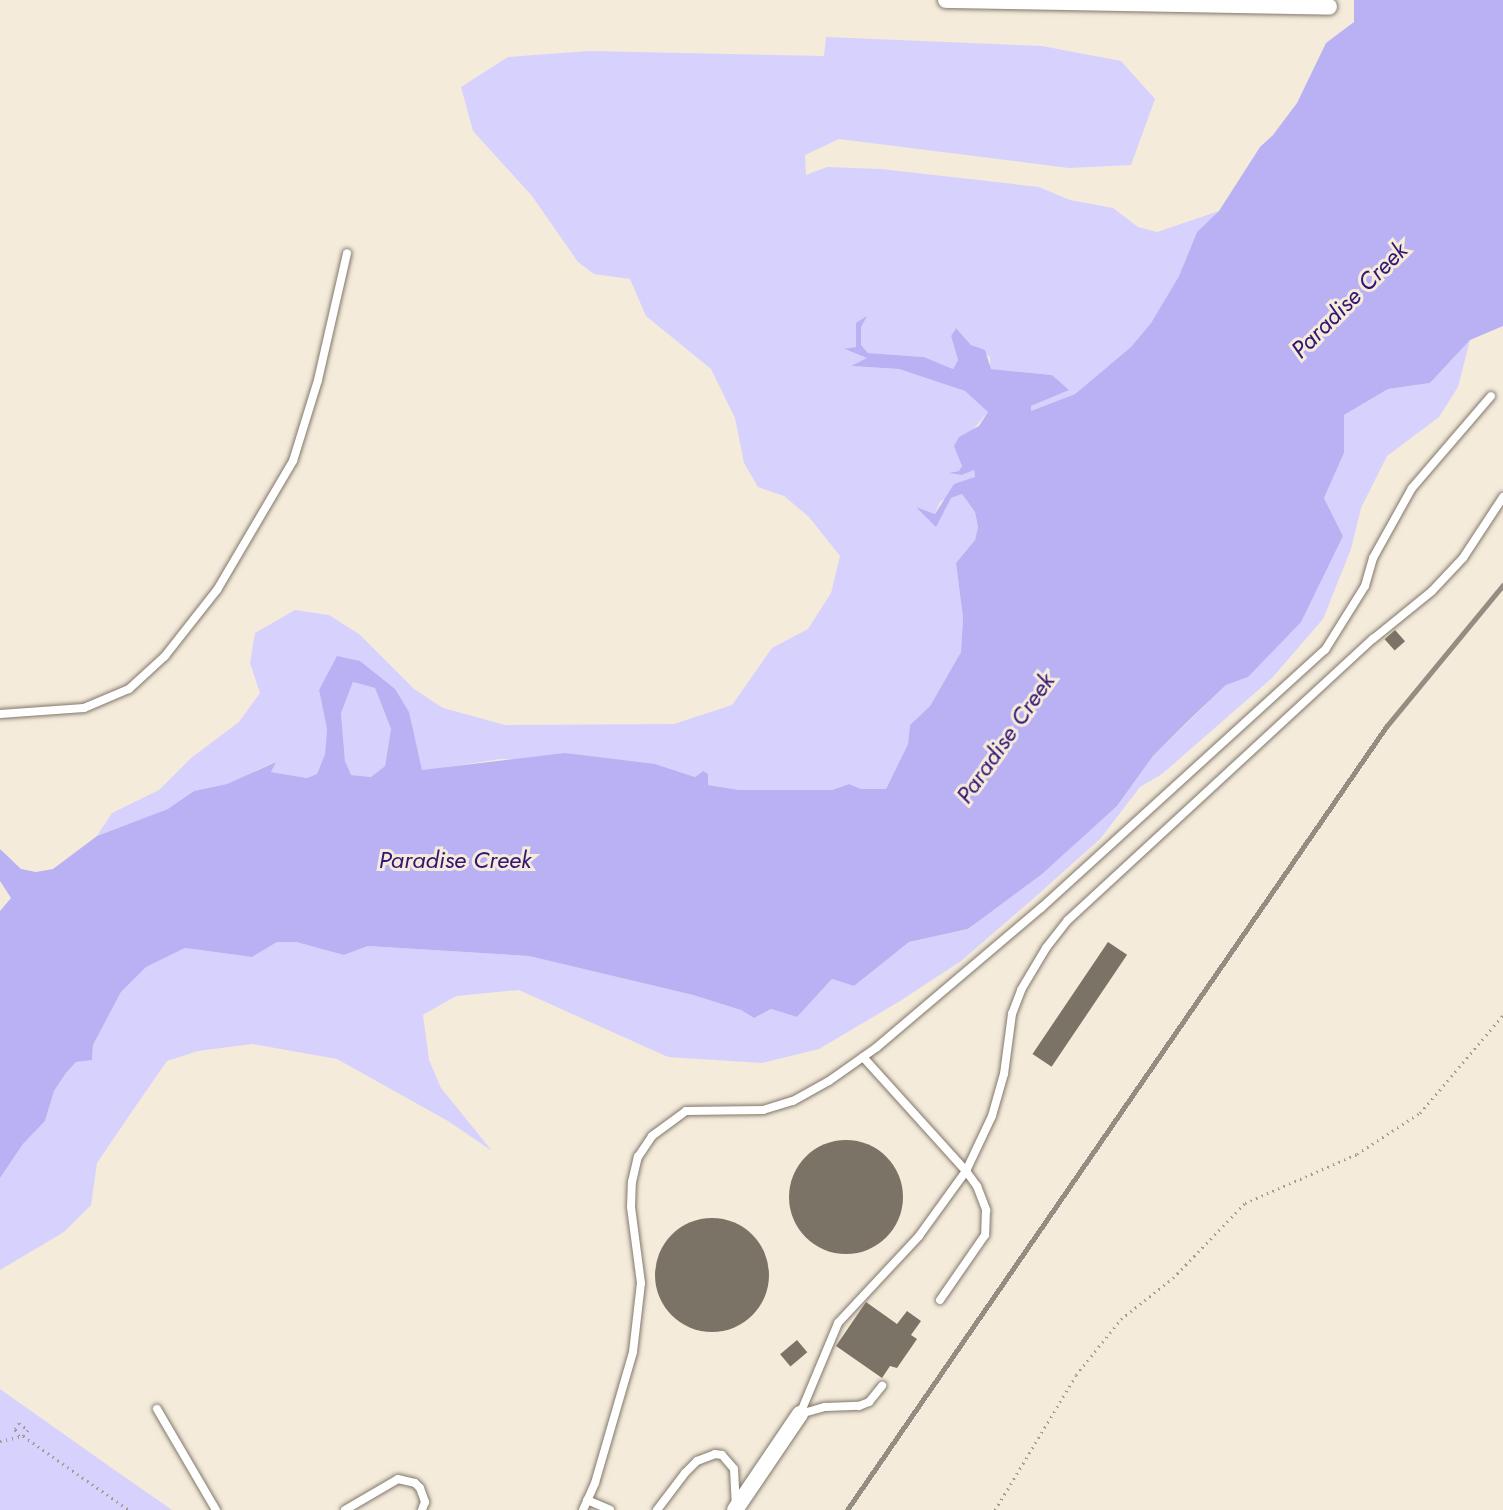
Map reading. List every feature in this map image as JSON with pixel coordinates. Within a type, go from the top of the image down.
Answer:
[{"type":"street","points":[[946,0],[1329,8]]},
{"type":"street","points":[[735,1510],[800,1414]]},
{"type":"lane","points":[[0,714],[84,708],[129,689],[165,656],[217,590],[293,461],[318,380],[347,253]]},
{"type":"lane","points":[[583,1510],[633,1352],[641,1283],[631,1207],[638,1157],[660,1128],[686,1111],[763,1110],[793,1101],[863,1057],[1041,908],[1325,650],[1365,586],[1373,558],[1412,488],[1491,396]]},
{"type":"lane","points":[[800,1414],[838,1323],[919,1236],[966,1171],[992,1116],[1004,1074],[1012,1014],[1021,990],[1068,920],[1373,639],[1432,591],[1463,558],[1503,496]]},
{"type":"lane","points":[[863,1057],[977,1186],[988,1224],[985,1235],[940,1300]]},
{"type":"lane","points":[[800,1414],[825,1407],[859,1406],[869,1402],[882,1386]]},
{"type":"lane","points":[[157,1409],[216,1510]]},
{"type":"lane","points":[[657,1510],[697,1461],[715,1454],[722,1455],[734,1469],[735,1510]]},
{"type":"lane","points":[[345,1510],[398,1479],[415,1483],[420,1488],[425,1502],[422,1510]]},
{"type":"lane","points":[[587,1500],[609,1510]]},
{"type":"path","points":[[995,1510],[1076,1375],[1121,1319],[1173,1278],[1245,1203],[1357,1154],[1420,1113],[1503,1015]]},
{"type":"path","points":[[0,1441],[21,1436],[129,1510]]},
{"type":"shaded area","points":[[826,37],[1042,46],[1121,61],[1155,99],[1131,165],[1069,168],[839,139],[805,155],[806,175],[827,167],[881,169],[1039,187],[1070,200],[1113,208],[1138,227],[1157,232],[1219,211],[1197,232],[1179,276],[1151,323],[1131,347],[1075,394],[1031,411],[1031,406],[1068,390],[1052,375],[990,369],[990,357],[971,345],[956,328],[951,336],[958,360],[953,369],[924,357],[868,353],[861,345],[861,327],[857,323],[856,347],[845,350],[868,358],[851,366],[899,369],[965,391],[988,412],[971,432],[960,471],[952,472],[962,475],[974,470],[975,477],[940,502],[935,514],[918,508],[940,518],[951,498],[962,494],[975,512],[978,527],[975,540],[956,563],[963,618],[961,652],[930,706],[910,725],[908,744],[886,789],[861,789],[849,784],[832,790],[739,790],[708,785],[703,771],[695,777],[655,764],[617,762],[500,759],[422,771],[416,745],[360,661],[319,690],[327,729],[325,754],[317,774],[307,778],[271,772],[275,762],[228,784],[194,791],[169,809],[97,836],[112,813],[159,790],[191,758],[239,722],[260,693],[250,663],[255,633],[295,610],[329,615],[359,634],[414,689],[443,708],[505,725],[674,724],[732,705],[772,648],[808,629],[831,593],[840,556],[809,517],[784,496],[758,487],[744,463],[735,418],[711,369],[646,316],[630,279],[594,274],[578,262],[532,196],[473,131],[461,87],[508,57],[589,51],[824,56]]},
{"type":"shaded area","points":[[1470,340],[1458,387],[1439,417],[1387,456],[1361,508],[1351,549],[1323,619],[1272,678],[1162,774],[1140,787],[1101,838],[961,961],[900,1001],[819,1049],[762,1063],[668,1057],[519,990],[456,996],[423,1015],[429,1060],[441,1088],[492,1151],[448,1121],[337,1059],[252,1044],[198,1051],[167,1061],[135,1107],[97,1163],[91,1205],[64,1232],[0,1270],[0,1178],[23,1144],[45,1121],[54,1091],[66,1073],[76,1062],[92,1059],[93,1045],[121,992],[145,967],[185,948],[252,957],[277,942],[296,942],[344,955],[368,946],[529,956],[693,995],[741,1010],[754,1018],[771,1009],[797,1017],[832,979],[854,986],[909,942],[969,929],[1117,806],[1153,756],[1226,685],[1248,677],[1343,536],[1324,498],[1344,453],[1344,415],[1388,389],[1430,383]]},
{"type":"shaded area","points":[[353,682],[375,688],[391,729],[385,766],[371,777],[350,775],[345,761],[341,713]]},
{"type":"shaded area","points":[[0,1389],[116,1471],[172,1510],[0,1510]]},
{"type":"water","name":"Paradise Creek","points":[[1354,0],[1503,0],[1503,326],[1470,340],[1430,383],[1388,389],[1344,415],[1344,453],[1324,498],[1343,536],[1301,622],[1248,677],[1226,685],[1187,722],[1153,756],[1117,806],[1042,874],[968,929],[909,942],[854,986],[832,979],[797,1017],[771,1009],[754,1018],[741,1010],[693,995],[529,956],[368,946],[344,955],[296,942],[277,942],[252,957],[185,948],[146,967],[121,992],[93,1045],[92,1060],[76,1062],[66,1073],[54,1091],[45,1121],[23,1144],[0,1178],[0,911],[11,898],[0,881],[0,849],[21,869],[36,872],[53,869],[97,836],[168,809],[194,791],[227,784],[276,762],[271,772],[307,778],[317,774],[325,754],[327,729],[319,690],[337,656],[360,661],[395,689],[409,712],[422,770],[565,753],[655,764],[695,777],[703,771],[708,774],[708,785],[739,790],[832,790],[849,784],[861,789],[886,789],[908,744],[910,725],[930,706],[961,652],[963,618],[956,563],[975,540],[978,527],[975,512],[962,494],[951,498],[936,527],[916,507],[935,514],[954,484],[975,477],[974,470],[962,475],[949,473],[959,471],[962,466],[954,446],[959,437],[979,426],[988,412],[965,391],[899,369],[851,366],[867,358],[844,349],[856,347],[856,323],[867,316],[861,327],[861,345],[868,353],[924,357],[953,369],[958,360],[951,336],[956,328],[971,345],[985,350],[991,369],[1052,375],[1069,390],[1031,406],[1031,411],[1075,394],[1131,347],[1151,323],[1179,276],[1197,232],[1219,211],[1260,147],[1273,135],[1297,103],[1326,43],[1354,22]],"holes":[[[353,682],[375,688],[391,729],[385,766],[371,777],[351,775],[345,761],[341,713]]]},
{"type":"building","points":[[1395,630],[1405,641],[1395,651],[1385,639]]},
{"type":"building","points":[[1108,942],[1127,955],[1052,1067],[1033,1054]]},
{"type":"building","points":[[846,1140],[868,1145],[886,1157],[898,1175],[903,1197],[898,1219],[886,1237],[868,1249],[846,1254],[824,1249],[806,1237],[794,1219],[789,1197],[794,1175],[806,1157],[824,1145]]},
{"type":"building","points":[[712,1218],[734,1223],[752,1235],[764,1253],[769,1275],[764,1297],[752,1315],[734,1327],[712,1332],[690,1327],[672,1315],[660,1297],[655,1275],[660,1253],[672,1235],[690,1223]]},
{"type":"building","points":[[866,1302],[897,1324],[907,1311],[921,1321],[911,1335],[917,1339],[897,1368],[890,1366],[882,1378],[836,1346]]},
{"type":"building","points":[[797,1340],[807,1352],[790,1366],[780,1354]]},
{"type":"railway","points":[[847,1510],[1386,727],[1503,585]]}]
